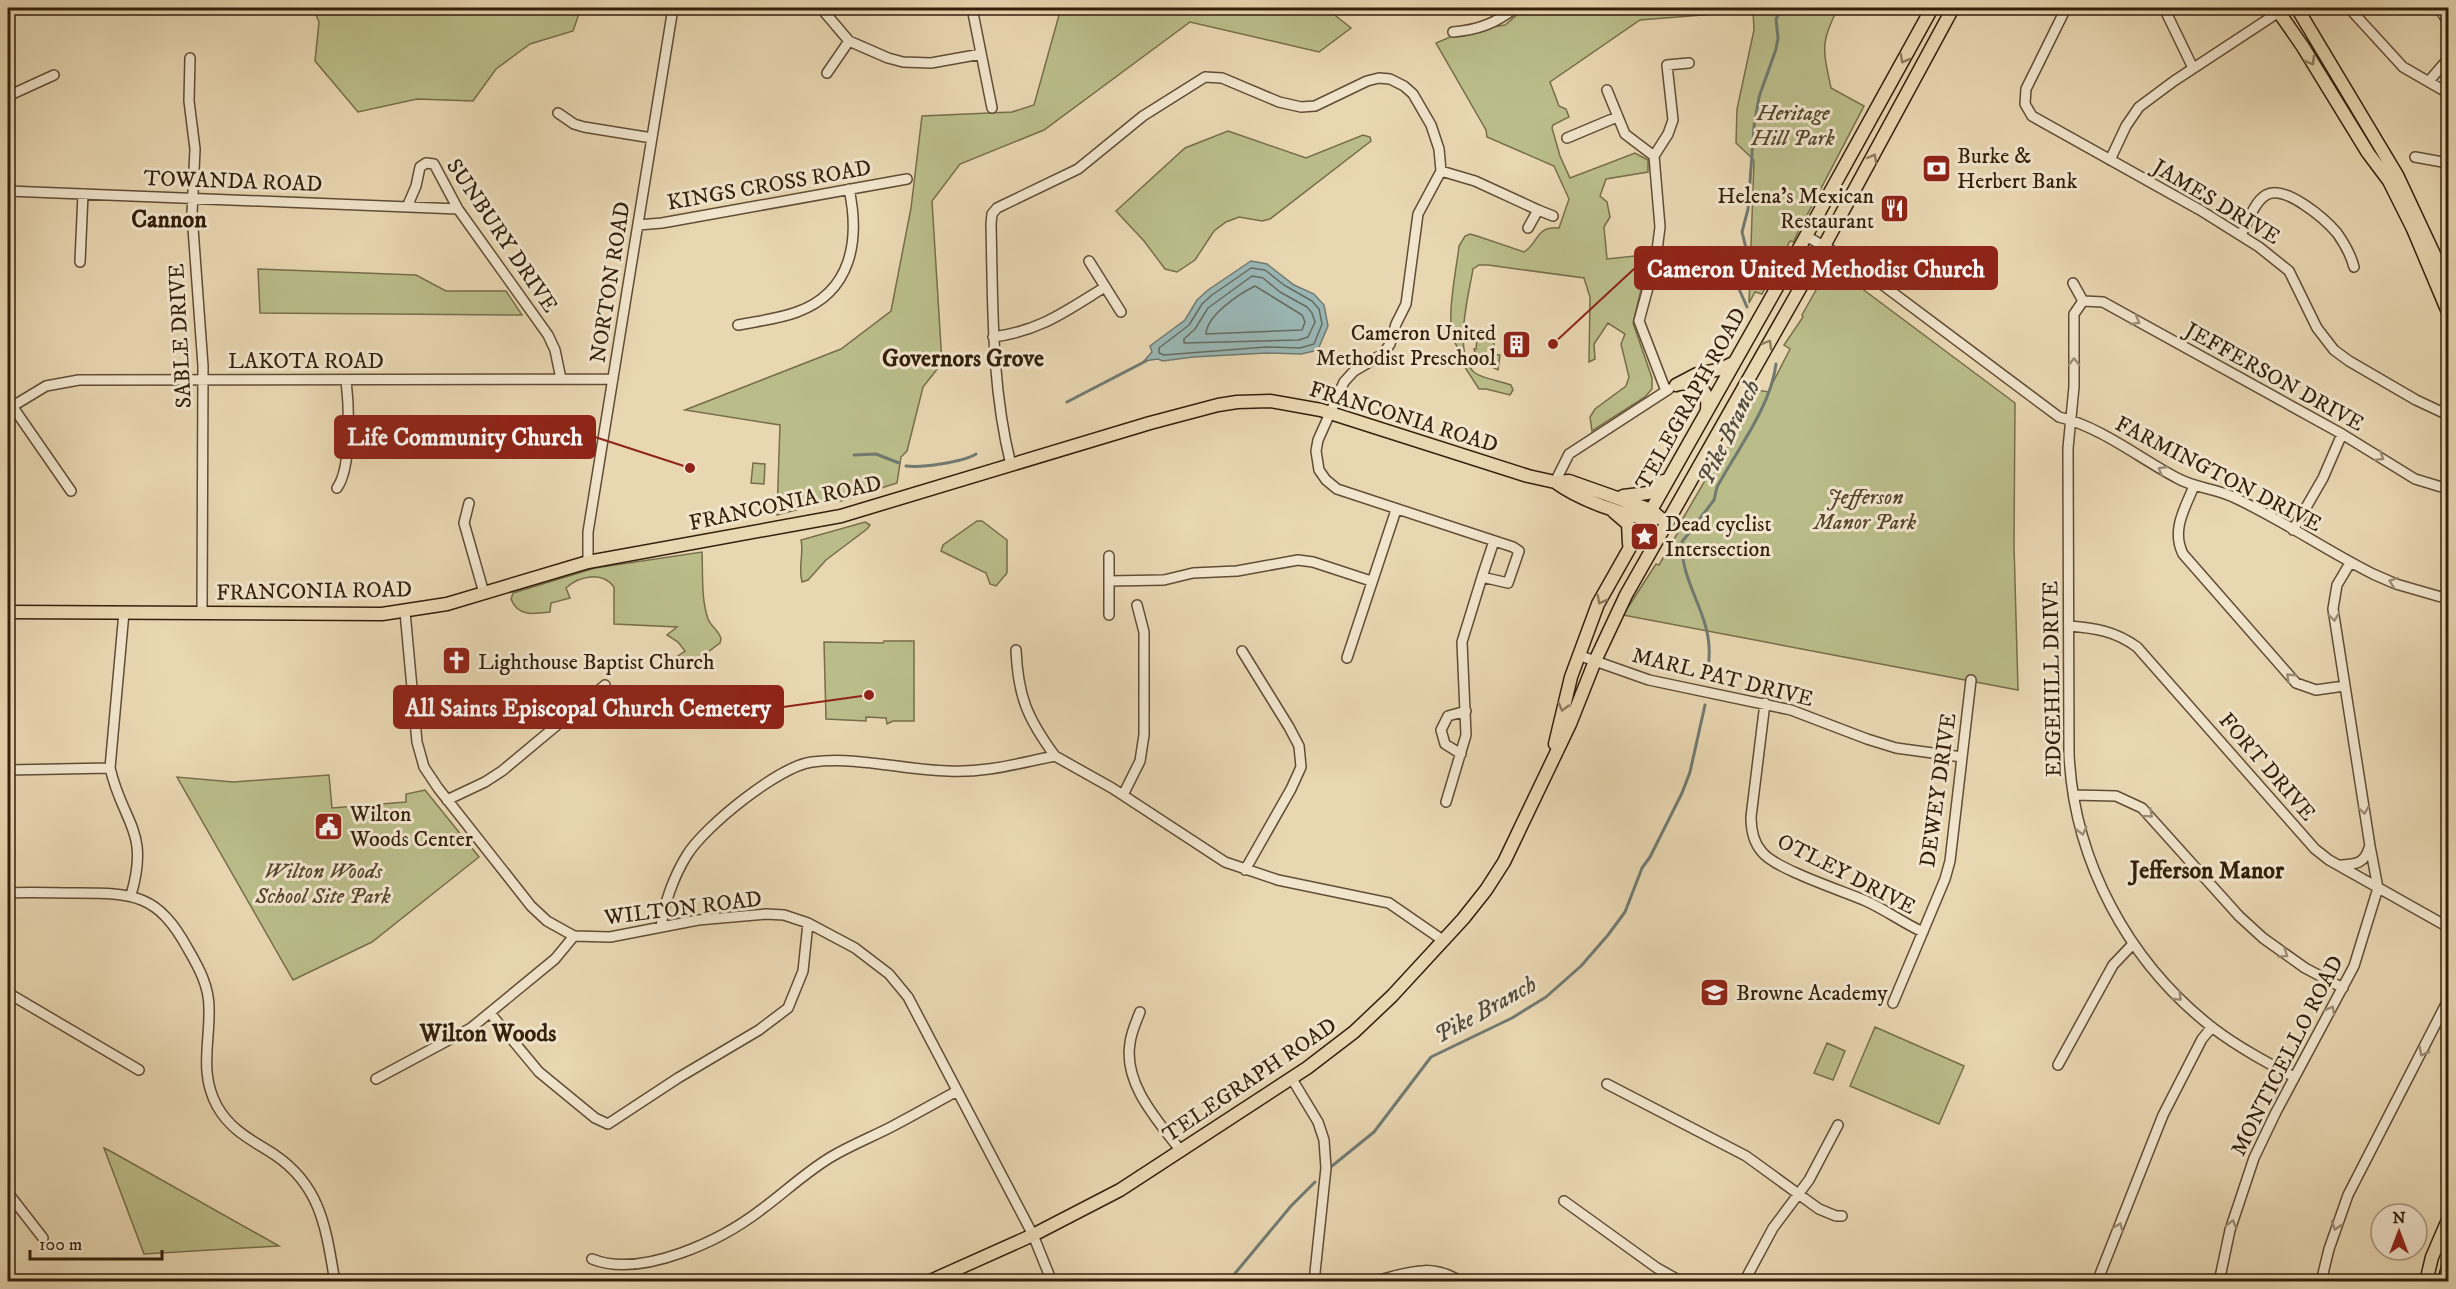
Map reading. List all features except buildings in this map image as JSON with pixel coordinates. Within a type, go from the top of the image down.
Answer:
[{"type":"main road","name":"TELEGRAPH ROAD","points":[[1552,760],[1559,722],[1578,655],[1598,604],[1932,8]]},
{"type":"main road","name":"TELEGRAPH ROAD","points":[[928,1281],[1102,1200],[1292,1079],[1354,1032],[1444,941],[1486,890],[1504,862],[1570,724],[1612,623],[1666,523],[1824,246],[1953,8]]},
{"type":"main road","points":[[2297,8],[2397,175],[2448,284]]},
{"type":"main road","points":[[2280,9],[2368,153],[2389,181],[2413,229],[2448,312]]},
{"type":"main road","points":[[1671,388],[1698,374],[1721,369],[1733,363]]},
{"type":"main road","points":[[1671,388],[1690,383],[1698,385],[1707,395],[1707,409]]},
{"type":"main road","name":"FRANCONIA ROAD","points":[[8,612],[382,614],[405,612],[447,604],[588,562],[841,516],[1150,423],[1237,402],[1277,402],[1329,412],[1449,452],[1555,482],[1569,481],[1603,499],[1648,514],[1666,523]]},
{"type":"main road","points":[[1603,499],[1635,496],[1653,491],[1686,448]]},
{"type":"main road","points":[[1603,499],[1628,524],[1629,549]]},
{"type":"main road","points":[[2426,1281],[2432,1257],[2448,1220]]},
{"type":"main road","points":[[2444,1281],[2448,1267]]},
{"type":"street","name":"NORTON ROAD","points":[[588,562],[588,532],[673,8]]},
{"type":"street","points":[[820,8],[849,41],[874,53],[903,62],[931,63],[981,54]]},
{"type":"street","points":[[972,8],[992,108]]},
{"type":"street","points":[[1453,32],[1492,24],[1515,8]]},
{"type":"street","name":"JAMES DRIVE","points":[[2067,8],[2030,79],[2025,104],[2035,118],[2259,247],[2289,271],[2317,328],[2334,350],[2416,400],[2448,415]]},
{"type":"street","points":[[2164,8],[2193,68]]},
{"type":"street","points":[[2349,8],[2403,67],[2448,93]]},
{"type":"street","points":[[2439,8],[2448,22]]},
{"type":"street","points":[[2110,160],[2126,126],[2137,110],[2193,68],[2280,9]]},
{"type":"street","points":[[827,73],[849,41]]},
{"type":"street","name":"SABLE DRIVE","points":[[190,58],[189,101],[195,149],[192,214],[202,380],[202,612]]},
{"type":"street","points":[[2429,81],[2448,59]]},
{"type":"street","points":[[1555,482],[1569,454],[1671,388],[1639,321],[1656,258],[1660,227],[1654,156],[1668,134],[1673,120],[1667,65],[1689,63]]},
{"type":"street","points":[[8,96],[54,75]]},
{"type":"street","points":[[1011,465],[999,412],[993,337],[992,214],[1004,204],[1078,169],[1143,116],[1205,77],[1222,78],[1280,102],[1301,107],[1315,106],[1367,81],[1379,78],[1390,79],[1404,86],[1420,105],[1431,125],[1439,149],[1441,171],[1418,214],[1406,304],[1396,324],[1390,344],[1383,354],[1354,371],[1344,382],[1329,412],[1316,451],[1319,470],[1336,489],[1519,551],[1508,583],[1504,584],[1482,577]]},
{"type":"street","points":[[1607,90],[1625,134],[1654,156]]},
{"type":"street","points":[[558,113],[574,124],[584,127],[652,138]]},
{"type":"street","points":[[1567,138],[1617,117]]},
{"type":"street","points":[[2415,157],[2448,163]]},
{"type":"street","name":"SUNBURY DRIVE","points":[[407,207],[416,186],[420,167],[430,163],[437,168],[458,209],[548,335],[555,350],[561,380]]},
{"type":"street","points":[[1441,171],[1475,181],[1553,216]]},
{"type":"street","name":"KINGS CROSS ROAD","points":[[638,225],[662,223],[907,179]]},
{"type":"street","points":[[738,325],[799,311],[817,301],[833,287],[846,267],[853,244],[855,224],[849,189]]},
{"type":"street","name":"TOWANDA ROAD","points":[[8,190],[458,209]]},
{"type":"street","points":[[2241,235],[2261,199],[2271,193],[2282,194],[2295,199],[2325,220],[2344,244],[2354,267]]},
{"type":"street","points":[[80,262],[83,194]]},
{"type":"street","points":[[1528,228],[1538,210]]},
{"type":"street","name":"FARMINGTON DRIVE","points":[[1806,236],[1852,262],[2059,417],[2071,420],[2194,486],[2230,495],[2350,562],[2396,584],[2448,599]]},
{"type":"street","points":[[1089,261],[1121,312]]},
{"type":"street","points":[[2073,283],[2083,301]]},
{"type":"street","points":[[993,337],[1019,334],[1038,327],[1106,287]]},
{"type":"street","name":"EDGEHILL DRIVE","points":[[2083,301],[2074,314],[2074,387],[2068,448],[2069,754],[2080,828],[2098,881],[2132,945],[2171,990],[2212,1027],[2245,1050],[2294,1077]]},
{"type":"street","name":"JEFFERSON DRIVE","points":[[2083,301],[2103,302],[2342,434],[2415,479],[2448,489]]},
{"type":"street","points":[[337,488],[342,481],[347,463],[346,380]]},
{"type":"street","name":"LAKOTA ROAD","points":[[9,405],[39,388],[65,381],[613,380]]},
{"type":"street","points":[[9,405],[71,491]]},
{"type":"street","points":[[2293,530],[2322,478],[2342,434]]},
{"type":"street","points":[[2194,486],[2180,518],[2178,529],[2183,554],[2296,683],[2316,690],[2344,686]]},
{"type":"street","points":[[469,503],[464,523],[484,593]]},
{"type":"street","points":[[1347,658],[1396,510]]},
{"type":"street","points":[[1446,802],[1466,735],[1462,642],[1494,541]]},
{"type":"street","points":[[1109,556],[1109,615]]},
{"type":"street","points":[[1109,581],[1164,580],[1193,573],[1230,572],[1298,560],[1313,562],[1371,581]]},
{"type":"street","name":"MONTICELLO ROAD","points":[[2219,1281],[2241,1192],[2254,1158],[2294,1077],[2354,966],[2378,888],[2344,686],[2333,602],[2337,585],[2350,562]]},
{"type":"street","points":[[1123,795],[1140,761],[1144,735],[1144,632],[1137,605]]},
{"type":"street","points":[[124,612],[110,768],[114,784],[132,822],[138,843],[137,872],[131,895]]},
{"type":"street","name":"WILTON ROAD","points":[[405,612],[419,751],[429,776],[531,906],[547,921],[574,936],[610,937],[698,920],[784,915],[808,923],[855,948],[889,974],[908,997],[1033,1234],[1052,1281]]},
{"type":"street","name":"FORT DRIVE","points":[[2069,626],[2114,633],[2137,647],[2315,849],[2448,927]]},
{"type":"street","points":[[1016,650],[1020,692],[1043,740],[1055,756],[1123,795],[1207,852],[1245,870],[1389,903],[1444,941]]},
{"type":"street","points":[[1242,651],[1299,746],[1300,767],[1291,789],[1245,870]]},
{"type":"street","name":"MARL PAT DRIVE","points":[[1578,655],[1641,678],[1802,713],[1896,748],[1962,757]]},
{"type":"street","name":"DEWEY DRIVE","points":[[1893,1003],[1950,861],[1971,680]]},
{"type":"street","points":[[447,800],[497,775],[605,685]]},
{"type":"street","name":"OTLEY DRIVE","points":[[1765,704],[1751,817],[1752,832],[1761,852],[1778,864],[1867,902],[1923,932]]},
{"type":"street","points":[[1461,754],[1445,744],[1441,729],[1448,716],[1466,711]]},
{"type":"street","points":[[661,927],[663,909],[683,862],[697,842],[760,787],[793,767],[811,762],[839,761],[976,772],[1055,756]]},
{"type":"street","points":[[8,770],[110,768]]},
{"type":"street","points":[[2074,795],[2116,796],[2142,808],[2239,915],[2263,938],[2305,968],[2343,988]]},
{"type":"street","points":[[2339,865],[2358,864],[2366,857],[2370,846]]},
{"type":"street","points":[[8,893],[109,892],[131,895],[158,909],[167,917],[181,936],[198,967],[209,1003],[205,1062],[212,1096],[222,1114],[234,1128],[287,1164],[313,1195],[325,1226],[335,1281]]},
{"type":"street","points":[[490,1013],[539,1072],[595,1118],[608,1124],[678,1078],[759,1030],[788,1008],[803,971],[808,923]]},
{"type":"street","points":[[376,1079],[453,1039],[490,1013],[555,959],[574,936]]},
{"type":"street","points":[[2058,1065],[2114,965],[2132,945]]},
{"type":"street","points":[[8,993],[139,1070]]},
{"type":"street","points":[[2321,1281],[2348,1195],[2438,1025],[2448,1000]]},
{"type":"street","points":[[1140,1012],[1129,1044],[1130,1070],[1138,1089],[1180,1151]]},
{"type":"street","points":[[2097,1281],[2163,1115],[2202,1039],[2212,1027]]},
{"type":"street","points":[[1292,1079],[1318,1122],[1324,1140],[1326,1168],[1314,1281]]},
{"type":"street","points":[[1607,1084],[1746,1156],[1825,1212],[1842,1216]]},
{"type":"street","points":[[592,1259],[614,1265],[626,1265],[666,1257],[704,1243],[751,1217],[794,1182],[829,1158],[957,1091]]},
{"type":"street","points":[[1744,1281],[1773,1228],[1809,1180],[1838,1125]]},
{"type":"street","points":[[8,1193],[43,1238]]},
{"type":"street","points":[[1564,1201],[1658,1268],[1682,1281]]},
{"type":"street","points":[[1371,1281],[1417,1270],[1442,1272],[1462,1281]]},
{"type":"green space","points":[[313,8],[581,8],[573,31],[530,44],[496,69],[473,101],[417,99],[358,112],[315,61],[319,22]]},
{"type":"green space","points":[[1061,8],[1326,8],[1351,28],[1319,52],[1190,22],[1044,130],[960,164],[932,201],[942,363],[923,387],[907,451],[901,457],[897,483],[841,501],[834,500],[777,515],[780,425],[685,410],[841,349],[891,311],[911,208],[922,116],[1012,112],[1034,105]]},
{"type":"green space","name":"Heritage Hill Park","points":[[1525,8],[1838,8],[1828,30],[1825,47],[1831,88],[1864,106],[1793,242],[1790,241],[1762,294],[1755,292],[1749,303],[1754,160],[1736,143],[1737,109],[1754,30],[1753,11],[1640,20],[1550,82],[1559,106],[1566,109],[1569,117],[1553,125],[1552,128],[1560,156],[1570,178],[1635,153],[1648,160],[1648,172],[1606,179],[1600,196],[1607,202],[1610,217],[1604,227],[1607,259],[1635,256],[1648,261],[1633,323],[1652,378],[1652,389],[1645,397],[1592,431],[1590,417],[1595,409],[1626,386],[1629,377],[1621,344],[1625,334],[1608,323],[1594,344],[1595,359],[1589,362],[1590,297],[1584,278],[1488,265],[1479,265],[1473,269],[1464,324],[1464,353],[1475,373],[1511,385],[1513,390],[1510,395],[1479,389],[1466,369],[1460,349],[1454,342],[1452,331],[1453,285],[1459,246],[1465,236],[1470,234],[1524,252],[1541,232],[1559,228],[1569,199],[1554,166],[1487,137],[1486,130],[1436,43],[1464,31],[1505,25]]},
{"type":"green space","points":[[1228,131],[1306,158],[1363,135],[1370,137],[1371,141],[1270,219],[1262,221],[1239,217],[1226,222],[1214,231],[1195,260],[1177,272],[1165,269],[1144,241],[1116,211],[1185,148]]},
{"type":"green space","points":[[258,269],[416,275],[446,291],[506,291],[522,315],[260,313]]},
{"type":"green space","name":"Jefferson Manor Park","points":[[1830,275],[1849,279],[2015,403],[2014,545],[2018,690],[1623,615],[1656,564],[1659,565],[1721,453],[1726,451],[1758,390],[1768,392],[1790,349],[1784,345],[1803,317],[1820,283]]},
{"type":"green space","points":[[1477,340],[1494,342],[1494,354],[1500,355],[1498,370],[1477,360],[1474,349],[1476,349]]},
{"type":"green space","points":[[753,463],[765,464],[764,484],[751,483]]},
{"type":"green space","points":[[977,521],[982,521],[1007,540],[1007,573],[996,586],[990,584],[986,573],[941,551],[943,545]]},
{"type":"green space","points":[[865,522],[870,525],[867,529],[826,560],[808,580],[802,582],[801,540]]},
{"type":"green space","points":[[702,552],[703,595],[706,611],[709,622],[719,633],[721,639],[720,643],[682,671],[675,658],[685,651],[678,642],[667,635],[677,627],[614,624],[614,587],[603,579],[590,577],[571,584],[566,588],[570,598],[551,603],[550,612],[532,614],[522,612],[511,599],[513,593],[595,568]]},
{"type":"green space","points":[[884,641],[914,641],[914,721],[893,721],[887,724],[886,718],[866,717],[866,721],[826,719],[824,642],[883,643]]},
{"type":"green space","name":"Wilton Woods School Site Park","points":[[329,775],[332,808],[406,802],[406,794],[425,790],[479,857],[372,942],[293,980],[177,777],[233,782]]},
{"type":"green space","points":[[1875,1027],[1964,1066],[1939,1124],[1850,1086]]},
{"type":"green space","points":[[1827,1043],[1845,1051],[1833,1080],[1814,1073]]},
{"type":"green space","points":[[104,1148],[112,1152],[279,1246],[144,1254]]},
{"type":"water","points":[[1251,261],[1267,264],[1294,285],[1314,294],[1324,305],[1328,326],[1319,347],[1314,351],[1301,354],[1266,353],[1144,361],[1152,352],[1150,346],[1185,320],[1197,300]]},
{"type":"waterway","name":"Pike Branch","points":[[1747,307],[1735,280],[1737,273],[1746,264],[1746,248],[1742,232],[1748,209],[1754,127],[1759,97],[1776,49],[1778,38],[1776,19],[1782,8]]},
{"type":"waterway","points":[[1067,402],[1146,361]]},
{"type":"waterway","name":"Pike Branch","points":[[1707,679],[1709,654],[1707,633],[1685,569],[1682,542],[1714,500],[1717,487],[1760,412],[1773,380],[1776,364]]},
{"type":"waterway","points":[[854,455],[876,454],[899,463]]},
{"type":"waterway","points":[[906,466],[942,464],[962,460],[976,454]]},
{"type":"waterway","name":"Pike Branch","points":[[1332,1166],[1374,1132],[1431,1057],[1512,1018],[1546,997],[1581,966],[1608,935],[1625,912],[1642,868],[1650,857],[1682,793],[1690,772],[1705,705]]},
{"type":"waterway","name":"Pike Branch","points":[[1221,1282],[1232,1277],[1291,1206],[1315,1182]]},
{"type":"place","name":"Burke & Herbert Bank","points":[[1936,168]]},
{"type":"place","name":"Helena's Mexican Restaurant","points":[[1895,208]]},
{"type":"place","name":"Cameron United Methodist Church","points":[[1553,344]]},
{"type":"place","name":"Cameron United Methodist Preschool","points":[[1517,345]]},
{"type":"place","name":"Life Community Church","points":[[690,468]]},
{"type":"place","name":"Dead cyclist Intersection","points":[[1644,536]]},
{"type":"place","name":"Lighthouse Baptist Church","points":[[457,661]]},
{"type":"place","name":"All Saints Episcopal Church Cemetery","points":[[869,695]]},
{"type":"place","name":"Wilton Woods Center","points":[[329,826]]},
{"type":"place","name":"Browne Academy","points":[[1715,992]]},
{"type":"district","name":"Cannon","points":[[169,219]]},
{"type":"district","name":"Governors Grove","points":[[963,358]]},
{"type":"district","name":"Jefferson Manor","points":[[2207,870]]},
{"type":"district","name":"Wilton Woods","points":[[488,1033]]}]
